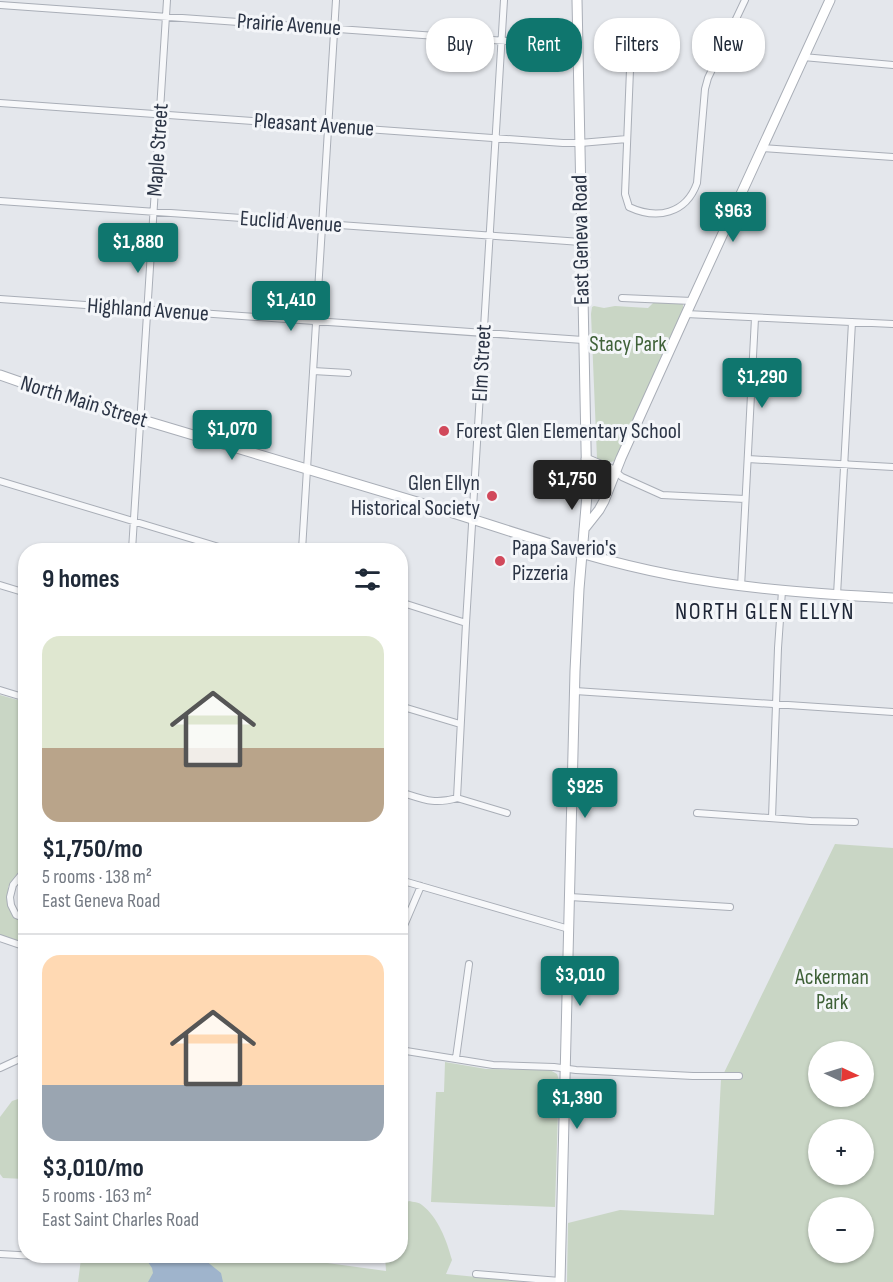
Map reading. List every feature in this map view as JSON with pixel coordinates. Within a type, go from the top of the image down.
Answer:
[{"type":"street","name":"Maple Street","points":[[132,543],[167,0]]},
{"type":"street","points":[[303,543],[336,0]]},
{"type":"street","name":"Elm Street","points":[[457,798],[504,0]]},
{"type":"street","name":"East Geneva Road","points":[[577,0],[577,18]]},
{"type":"street","points":[[630,72],[625,194],[629,207],[641,213],[662,213],[674,210],[685,204],[696,188],[699,178],[705,89],[745,0]]},
{"type":"street","points":[[584,529],[599,510],[830,0]]},
{"type":"street","name":"Prairie Avenue","points":[[0,5],[506,40]]},
{"type":"street","points":[[803,57],[893,66]]},
{"type":"street","name":"East Geneva Road","points":[[560,1282],[575,692],[587,495],[579,72]]},
{"type":"street","name":"Pleasant Avenue","points":[[0,103],[580,143],[627,139]]},
{"type":"street","points":[[761,148],[893,157]]},
{"type":"street","name":"Euclid Avenue","points":[[0,201],[581,242]]},
{"type":"street","points":[[622,298],[692,301]]},
{"type":"street","name":"Highland Avenue","points":[[0,299],[583,340]]},
{"type":"street","points":[[686,314],[893,324]]},
{"type":"street","points":[[741,587],[754,318]]},
{"type":"street","points":[[837,595],[852,322]]},
{"type":"street","points":[[314,371],[348,373]]},
{"type":"street","name":"North Main Street","points":[[0,375],[45,391],[621,564],[741,587],[893,598]]},
{"type":"street","points":[[586,459],[662,495],[745,499]]},
{"type":"street","points":[[748,459],[893,467]]},
{"type":"street","points":[[0,481],[205,543]]},
{"type":"street","points":[[0,585],[18,590]]},
{"type":"street","points":[[772,818],[775,705],[782,591]]},
{"type":"street","points":[[408,605],[466,623]]},
{"type":"street","points":[[0,690],[18,696]]},
{"type":"street","points":[[575,692],[893,712]]},
{"type":"street","points":[[408,708],[460,724]]},
{"type":"street","points":[[408,794],[434,802],[457,798],[507,813]]},
{"type":"street","points":[[697,813],[855,822]]},
{"type":"street","points":[[18,879],[13,885],[10,897],[10,905],[18,916]]},
{"type":"street","points":[[408,882],[569,929]]},
{"type":"street","points":[[408,916],[421,886]]},
{"type":"street","points":[[570,897],[730,907]]},
{"type":"street","points":[[0,938],[18,944]]},
{"type":"street","points":[[456,1058],[469,964]]},
{"type":"street","points":[[408,1051],[493,1065],[693,1076],[740,1076]]},
{"type":"street","points":[[0,1068],[18,1060]]},
{"type":"street","points":[[0,1254],[18,1255]]},
{"type":"street","points":[[476,1274],[560,1282]]},
{"type":"green space","name":"Stacy Park","points":[[654,302],[683,304],[683,311],[615,461],[606,463],[597,458],[592,307],[648,308]]},
{"type":"green space","points":[[0,695],[18,700],[18,873],[8,887],[18,910],[18,944],[0,936]]},
{"type":"green space","name":"Ackerman Park","points":[[835,844],[893,848],[893,1282],[567,1282],[568,1223],[620,1210],[714,1215],[721,1079]]},
{"type":"green space","points":[[445,1062],[486,1069],[550,1070],[557,1074],[559,1080],[555,1207],[431,1202],[436,1092],[444,1092]]},
{"type":"green space","points":[[18,1099],[18,1179],[3,1178],[0,1174],[0,1117],[12,1101]]},
{"type":"green space","points":[[408,1202],[419,1203],[428,1210],[441,1230],[452,1260],[446,1274],[528,1282],[78,1282],[80,1263],[327,1263],[386,1271],[385,1263],[408,1263]]},
{"type":"water","points":[[149,1263],[209,1263],[221,1273],[223,1282],[148,1282],[153,1273]]},
{"type":"place","name":"Forest Glen Elementary School","points":[[444,431]]},
{"type":"place","name":"Glen Ellyn Historical Society","points":[[492,496]]},
{"type":"place","name":"Papa Saverio's Pizzeria","points":[[500,561]]},
{"type":"district","name":"NORTH GLEN ELLYN","points":[[765,611]]}]
